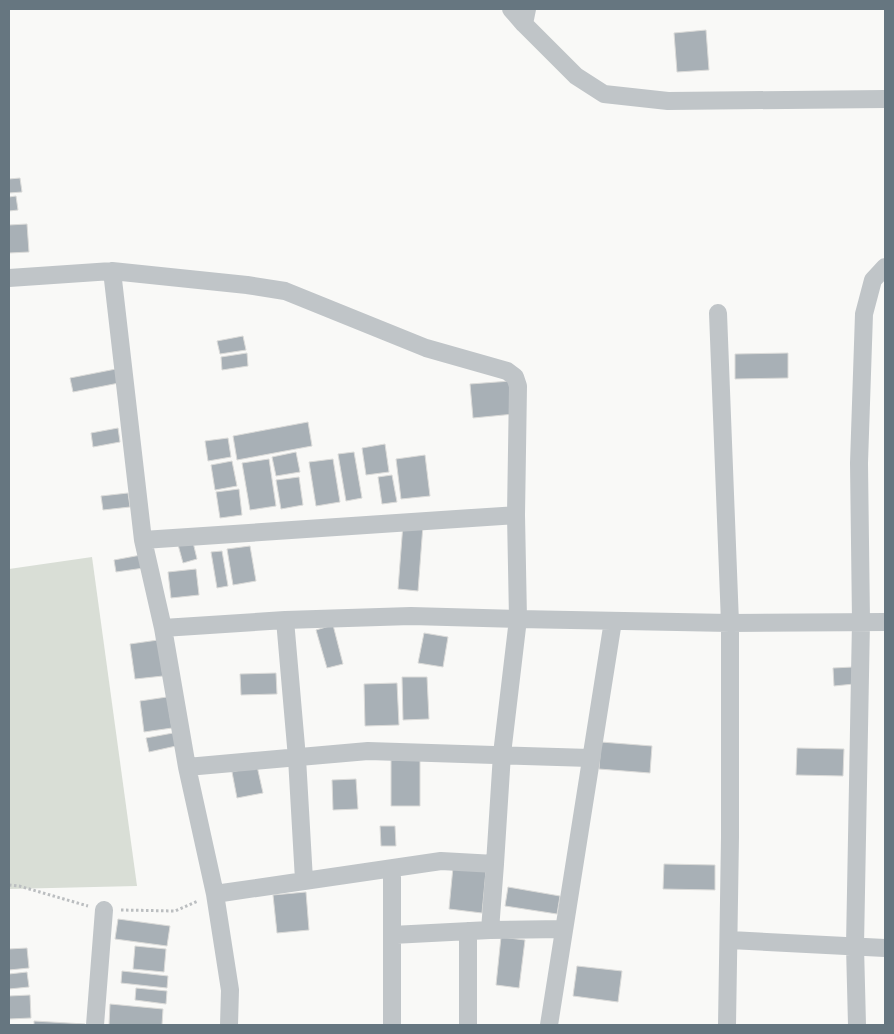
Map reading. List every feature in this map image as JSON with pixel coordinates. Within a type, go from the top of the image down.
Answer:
[{"type":"street","points":[[511,9],[526,16],[576,76],[604,94],[668,101],[885,99]]},
{"type":"street","points":[[857,1025],[855,946],[861,621],[859,464],[864,314],[873,280],[885,267]]},
{"type":"street","points":[[112,272],[143,540],[163,628],[187,767],[214,894],[230,990],[230,1025]]},
{"type":"street","points":[[9,278],[112,272],[247,285],[284,292],[426,348],[507,371],[514,377],[518,386],[516,515],[518,619],[502,754],[490,930]]},
{"type":"street","points":[[718,313],[730,623],[730,940],[727,1025]]},
{"type":"street","points":[[143,540],[516,515]]},
{"type":"street","points":[[163,628],[285,620],[411,616],[730,623],[885,622]]},
{"type":"street","points":[[285,620],[297,758],[304,880]]},
{"type":"street","points":[[549,1025],[613,621]]},
{"type":"street","points":[[187,767],[368,751],[590,758]]},
{"type":"street","points":[[214,894],[441,861],[494,864]]},
{"type":"street","points":[[392,868],[392,1025]]},
{"type":"street","points":[[95,1025],[104,910]]},
{"type":"street","points":[[392,935],[490,930],[564,930]]},
{"type":"street","points":[[468,931],[468,1025]]},
{"type":"street","points":[[730,940],[885,948]]},
{"type":"shaded area","points":[[92,557],[137,886],[9,889],[9,569]]},
{"type":"building","points":[[706,30],[709,70],[677,72],[674,33]]},
{"type":"building","points":[[20,178],[22,192],[9,193],[9,179]]},
{"type":"building","points":[[16,196],[18,210],[9,211],[9,197]]},
{"type":"building","points":[[27,224],[29,252],[9,253],[9,225]]},
{"type":"building","points":[[243,336],[246,350],[220,354],[217,341]]},
{"type":"building","points":[[247,353],[248,366],[222,370],[221,357]]},
{"type":"building","points":[[788,353],[788,378],[735,379],[735,354]]},
{"type":"building","points":[[116,369],[119,383],[73,392],[70,378]]},
{"type":"building","points":[[511,381],[514,414],[473,418],[470,384]]},
{"type":"building","points":[[308,422],[312,446],[237,460],[233,436]]},
{"type":"building","points":[[118,428],[120,442],[93,447],[91,433]]},
{"type":"building","points":[[228,438],[231,457],[208,461],[205,441]]},
{"type":"building","points":[[385,444],[389,472],[366,475],[362,448]]},
{"type":"building","points":[[296,452],[300,472],[276,476],[272,457]]},
{"type":"building","points":[[354,452],[362,498],[346,501],[338,454]]},
{"type":"building","points":[[425,455],[430,496],[401,499],[396,459]]},
{"type":"building","points":[[269,459],[276,506],[250,510],[242,463]]},
{"type":"building","points":[[333,459],[340,502],[316,506],[309,462]]},
{"type":"building","points":[[232,461],[237,486],[215,490],[211,465]]},
{"type":"building","points":[[392,475],[397,502],[382,504],[378,477]]},
{"type":"building","points":[[299,477],[303,505],[281,509],[276,480]]},
{"type":"building","points":[[239,489],[242,515],[220,518],[216,492]]},
{"type":"building","points":[[128,493],[130,507],[103,510],[101,496]]},
{"type":"building","points":[[403,524],[423,525],[418,591],[398,589]]},
{"type":"building","points":[[192,538],[197,559],[183,563],[177,541]]},
{"type":"building","points":[[250,546],[256,581],[233,585],[227,549]]},
{"type":"building","points":[[222,551],[228,586],[217,588],[211,552]]},
{"type":"building","points":[[141,555],[144,568],[116,572],[114,560]]},
{"type":"building","points":[[196,569],[199,595],[171,598],[168,572]]},
{"type":"building","points":[[333,625],[343,664],[327,668],[316,630]]},
{"type":"building","points":[[424,633],[448,637],[443,667],[418,663]]},
{"type":"building","points":[[158,640],[163,676],[135,679],[130,644]]},
{"type":"building","points":[[853,667],[854,684],[834,686],[833,668]]},
{"type":"building","points":[[276,673],[277,694],[241,695],[240,674]]},
{"type":"building","points":[[402,677],[427,677],[429,719],[403,720]]},
{"type":"building","points":[[397,683],[399,725],[365,726],[364,684]]},
{"type":"building","points":[[167,697],[172,728],[144,732],[140,701]]},
{"type":"building","points":[[173,733],[176,746],[149,752],[146,738]]},
{"type":"building","points":[[601,742],[652,746],[650,773],[599,769]]},
{"type":"building","points":[[797,748],[844,749],[843,776],[796,775]]},
{"type":"building","points":[[391,760],[420,760],[420,806],[391,806]]},
{"type":"building","points":[[257,766],[263,793],[237,798],[232,772]]},
{"type":"building","points":[[356,779],[358,809],[333,810],[332,780]]},
{"type":"building","points":[[380,826],[395,826],[396,846],[381,846]]},
{"type":"building","points":[[664,864],[715,865],[715,890],[663,889]]},
{"type":"building","points":[[453,867],[486,871],[482,913],[449,909]]},
{"type":"building","points":[[508,887],[560,896],[557,914],[505,906]]},
{"type":"building","points":[[306,892],[309,930],[277,933],[273,895]]},
{"type":"building","points":[[118,919],[170,926],[167,946],[115,939]]},
{"type":"building","points":[[501,937],[525,940],[519,988],[496,985]]},
{"type":"building","points":[[135,946],[166,949],[164,972],[133,969]]},
{"type":"building","points":[[27,948],[29,968],[9,970],[9,949]]},
{"type":"building","points":[[577,966],[622,971],[618,1002],[573,996]]},
{"type":"building","points":[[122,971],[168,976],[167,988],[121,983]]},
{"type":"building","points":[[27,972],[29,987],[9,989],[9,974]]},
{"type":"building","points":[[136,988],[167,991],[166,1004],[135,1000]]},
{"type":"building","points":[[30,995],[31,1018],[9,1019],[9,996]]},
{"type":"building","points":[[110,1004],[163,1009],[162,1025],[109,1025]]},
{"type":"building","points":[[34,1021],[85,1024],[85,1025],[34,1025]]}]
